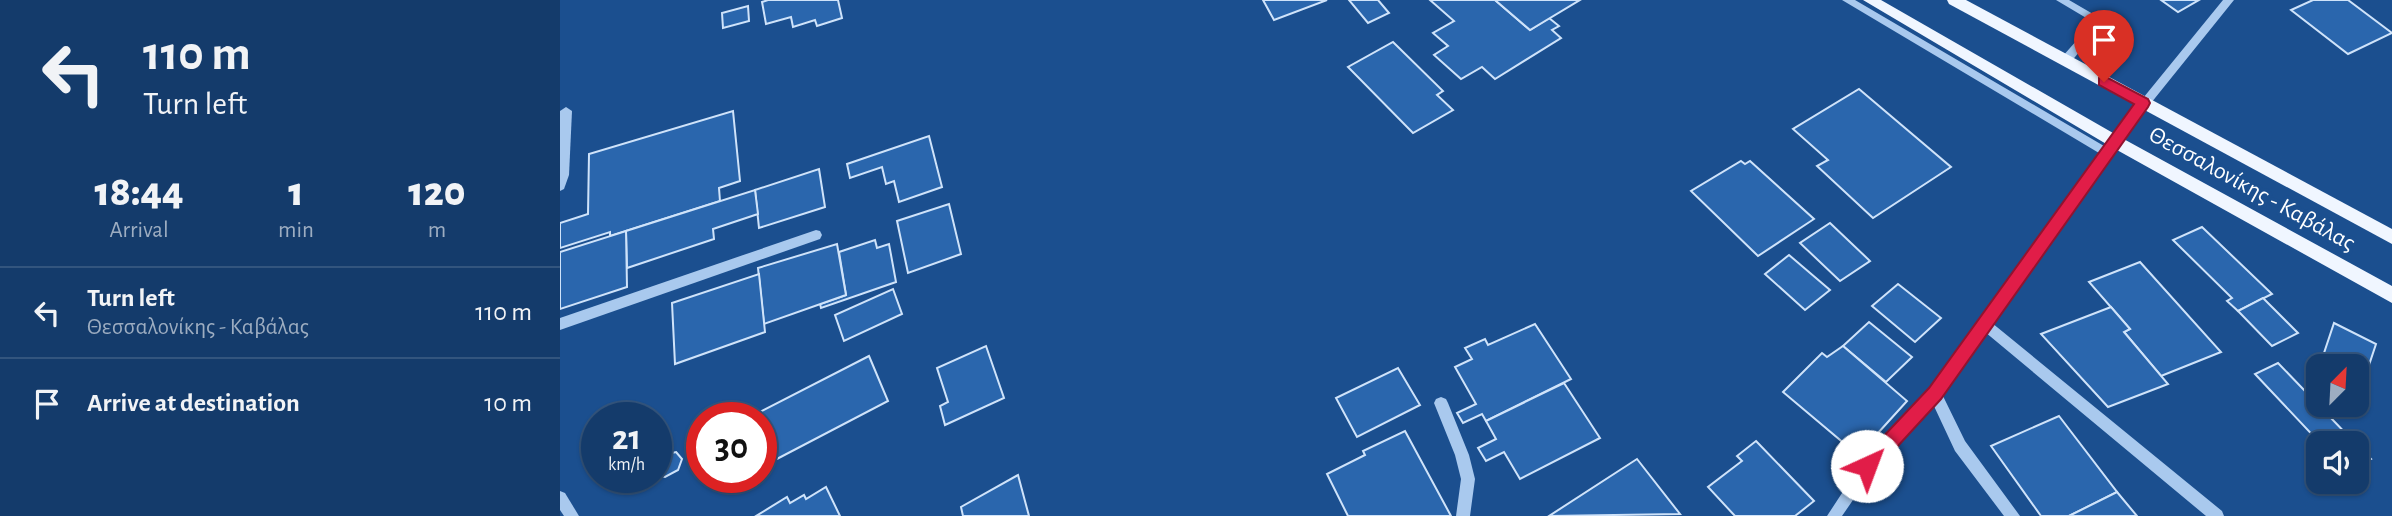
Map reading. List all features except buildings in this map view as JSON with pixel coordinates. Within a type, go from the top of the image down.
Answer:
[{"type":"main road","name":"Θεσσαλονίκης - Καβάλας","points":[[1870,0],[2110,146],[2392,295]]},
{"type":"main road","name":"Θεσσαλονίκης - Καβάλας","points":[[1954,0],[2392,237]]},
{"type":"street","points":[[1847,0],[2110,146]]},
{"type":"street","points":[[2061,0],[2100,20],[2066,60]]},
{"type":"street","points":[[1834,516],[1867,466],[1935,393],[1986,325],[2110,146],[2229,0]]},
{"type":"street","points":[[560,186],[563,175],[566,111]]},
{"type":"street","points":[[560,324],[816,235]]},
{"type":"street","points":[[1986,325],[2217,516]]},
{"type":"street","points":[[1935,393],[1960,446],[2013,516]]},
{"type":"street","points":[[1441,403],[1462,455],[1468,479],[1463,516]]},
{"type":"street","points":[[560,498],[572,516]]},
{"type":"route","points":[[1867,466],[1935,393],[2143,103],[2104,82]]}]
